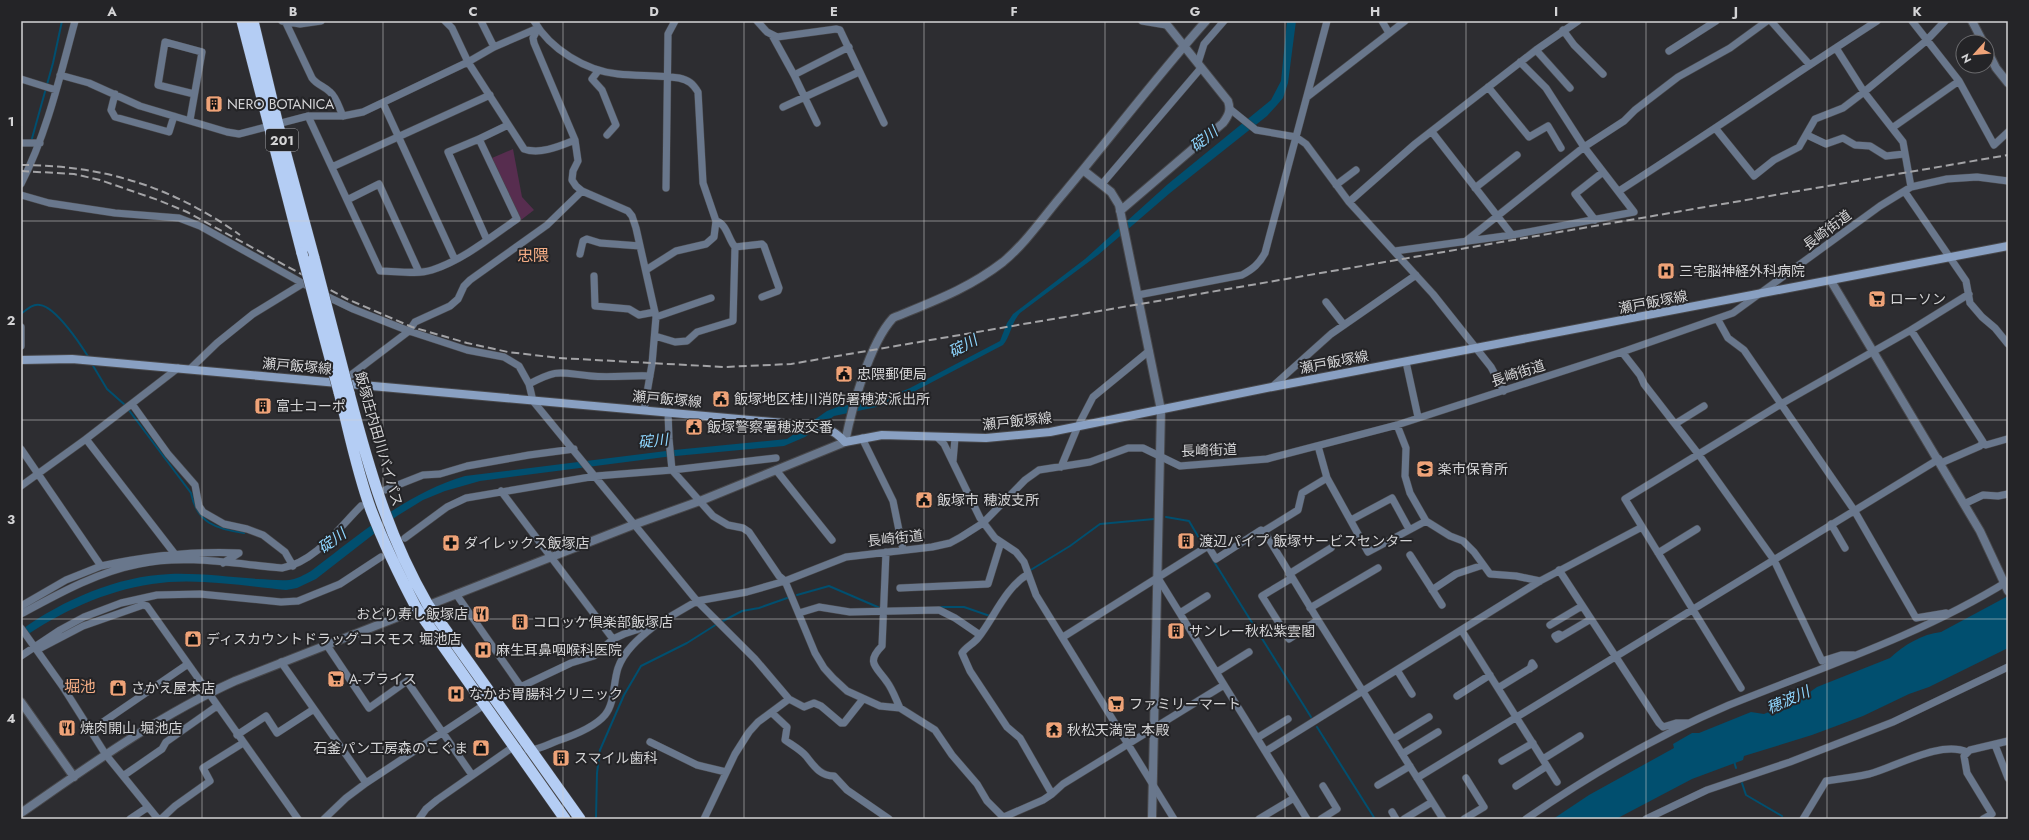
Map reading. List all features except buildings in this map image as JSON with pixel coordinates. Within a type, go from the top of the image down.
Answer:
[{"type":"highway","name":"飯塚庄内田川バイパス","points":[[242,21],[314,258],[343,389],[366,508],[417,609],[565,819]]},
{"type":"highway","name":"飯塚庄内田川バイパス","points":[[254,21],[274,126],[302,253],[370,473],[392,532],[409,571],[428,605],[580,819]]},
{"type":"main road","name":"瀬戸飯塚線","points":[[21,360],[99,361],[190,369],[343,389],[533,400],[795,424],[827,428],[836,432],[844,442],[882,435],[956,438],[1017,436],[1078,426],[1272,387],[2008,246]]},
{"type":"street","points":[[21,184],[31,143],[49,88],[60,75],[74,21]]},
{"type":"street","points":[[321,21],[284,22],[312,78],[317,84],[330,91],[336,99],[342,116]]},
{"type":"street","points":[[445,21],[452,28],[468,62],[524,150],[530,152],[561,146],[575,140]]},
{"type":"street","points":[[481,21],[494,47]]},
{"type":"street","points":[[534,21],[538,28],[553,44],[572,58],[598,71],[617,74],[668,76],[687,80],[694,85],[698,92],[703,183],[716,221],[714,237],[710,242],[676,251],[646,270]]},
{"type":"street","points":[[666,188],[668,34],[675,21]]},
{"type":"street","points":[[757,21],[772,35],[794,75],[817,123]]},
{"type":"street","points":[[1142,21],[1165,23],[1228,101],[1230,109],[1241,119],[1256,130],[1296,137],[1306,144],[1349,202],[1416,275],[1491,367],[1504,391]]},
{"type":"street","points":[[21,813],[149,726],[208,693],[326,644],[700,501],[844,442],[849,419],[858,392],[874,350],[886,325],[893,318],[951,295],[981,278],[1004,260],[1024,240],[1083,170],[1184,45],[1206,21]]},
{"type":"street","points":[[1102,184],[1199,65],[1204,44],[1224,21]]},
{"type":"street","points":[[1138,295],[1242,275],[1254,269],[1261,262],[1265,253],[1327,21]]},
{"type":"street","points":[[1382,21],[1389,33]]},
{"type":"street","points":[[1307,97],[1405,21]]},
{"type":"street","points":[[1349,202],[1488,87],[1563,30],[1578,21]]},
{"type":"street","points":[[1669,51],[1716,21]]},
{"type":"street","points":[[1464,242],[1497,218],[1584,147],[1624,121],[1635,110],[1678,77],[1730,48],[1767,21]]},
{"type":"street","points":[[1771,21],[1809,64]]},
{"type":"street","points":[[1619,191],[1716,129],[1809,64],[1877,21]]},
{"type":"street","points":[[1912,21],[1926,42],[1959,81],[1994,144],[2008,132]]},
{"type":"street","points":[[1716,129],[1754,176],[1774,160],[1799,147],[1815,119],[1843,108],[1926,42],[1945,21]]},
{"type":"street","points":[[1972,21],[1979,34]]},
{"type":"street","points":[[60,75],[89,83],[140,106],[227,132],[239,134],[308,116],[342,116],[359,113],[468,62],[494,47],[538,28]]},
{"type":"street","points":[[538,28],[534,38],[534,43],[575,140],[578,161],[573,171],[572,180],[582,191],[628,211],[632,216],[656,315],[650,376],[644,410]]},
{"type":"street","points":[[772,35],[784,37],[836,28],[842,32],[884,124]]},
{"type":"street","points":[[1563,30],[1574,45],[1604,74]]},
{"type":"street","points":[[190,120],[202,52],[165,42],[158,85],[194,94]]},
{"type":"street","points":[[794,75],[849,47]]},
{"type":"street","points":[[1836,48],[1864,92],[1903,142],[1908,189],[1949,258],[1966,281],[1970,303],[1975,310],[1995,328],[2008,344]]},
{"type":"street","points":[[1536,50],[1570,88]]},
{"type":"street","points":[[1395,251],[1512,235],[1634,212],[1584,147],[1546,88],[1520,62]]},
{"type":"street","points":[[1995,66],[2008,84]]},
{"type":"street","points":[[598,71],[592,79],[602,90],[616,125],[607,135]]},
{"type":"street","points":[[783,107],[859,72]]},
{"type":"street","points":[[21,80],[49,88]]},
{"type":"street","points":[[1892,128],[1959,81]]},
{"type":"street","points":[[1488,87],[1529,137],[1548,126],[1561,148]]},
{"type":"street","points":[[115,94],[111,110],[115,117],[169,132],[174,116]]},
{"type":"street","points":[[332,167],[490,95]]},
{"type":"street","points":[[383,102],[455,260]]},
{"type":"street","points":[[1120,212],[1223,123],[1230,109]]},
{"type":"street","points":[[308,116],[380,271],[419,272],[432,270],[455,260],[517,219],[479,139]]},
{"type":"street","points":[[487,240],[448,152],[508,125]]},
{"type":"street","points":[[1432,132],[1497,218],[1512,235]]},
{"type":"street","points":[[1807,135],[1826,144],[1843,138],[1855,145],[1870,146],[1886,156],[1904,154]]},
{"type":"street","points":[[1475,188],[1517,155]]},
{"type":"street","points":[[1083,170],[1102,184],[1117,198],[1161,410],[1152,819]]},
{"type":"street","points":[[1336,185],[1356,170]]},
{"type":"street","points":[[1595,220],[1575,194],[1603,172]]},
{"type":"street","name":"長崎街道","points":[[495,699],[571,663],[594,656],[613,640],[637,630],[654,626],[677,611],[697,601],[747,592],[785,581],[846,557],[950,543],[983,523],[1032,473],[1090,462],[1128,448],[1143,448],[1180,466],[1267,459],[1397,425],[1718,320],[1733,313],[1762,294],[1880,206],[1908,189],[1947,179],[1977,177],[2008,181]]},
{"type":"street","points":[[347,200],[379,184],[419,272]]},
{"type":"street","points":[[343,389],[408,331],[415,322],[450,306],[458,298],[464,286],[470,280],[547,226],[582,191]]},
{"type":"street","points":[[21,195],[49,203],[115,213],[179,218],[200,226],[302,284],[353,309],[408,331],[467,350],[510,359],[519,366],[529,384],[533,400],[575,450],[634,525],[697,601],[755,659],[789,699],[804,707],[814,703],[821,706],[841,724],[844,723],[863,699]]},
{"type":"street","points":[[655,336],[675,342],[687,341],[698,332],[732,321],[735,247],[724,226],[720,222],[716,221]]},
{"type":"street","points":[[580,254],[583,241],[587,239],[600,243],[640,246]]},
{"type":"street","points":[[735,247],[758,243],[764,246],[779,288],[778,291],[762,296]]},
{"type":"street","points":[[1272,387],[1331,334],[1416,275]]},
{"type":"street","points":[[594,276],[595,306],[629,309],[639,315],[656,315],[711,298]]},
{"type":"street","points":[[1526,819],[1604,768],[1692,722],[1858,654],[2007,586],[1980,532],[1940,461],[1831,281]]},
{"type":"street","points":[[190,369],[217,343],[253,314],[302,284]]},
{"type":"street","points":[[1740,688],[1625,500],[1781,404],[1873,350],[1911,330],[1968,294]]},
{"type":"street","points":[[1326,302],[1344,325]]},
{"type":"street","points":[[1718,320],[1728,338],[1744,350],[1854,510],[1916,618],[1952,612]]},
{"type":"street","points":[[21,327],[21,346]]},
{"type":"street","points":[[1911,330],[1983,442],[1982,444]]},
{"type":"street","points":[[1061,467],[1078,426],[1093,397],[1149,352]]},
{"type":"street","points":[[1622,352],[1699,455],[1774,560],[1822,661],[1842,655],[1858,654]]},
{"type":"street","points":[[1406,362],[1418,417]]},
{"type":"street","points":[[21,486],[86,439],[178,368]]},
{"type":"street","points":[[529,384],[548,374],[560,372],[591,376],[650,376]]},
{"type":"street","points":[[129,406],[195,485],[199,506],[203,512],[224,524],[247,529],[263,535],[285,552],[293,566]]},
{"type":"street","points":[[1675,424],[1704,406]]},
{"type":"street","points":[[668,412],[672,468],[706,510],[728,525],[743,528],[749,532],[779,576],[785,581],[815,653],[824,668],[847,691],[863,699],[886,707],[900,708],[935,730],[952,755],[977,784],[987,801],[1005,818],[1052,794],[1062,784],[1224,685]]},
{"type":"street","points":[[1397,425],[1406,448],[1405,476],[1410,493],[1426,521],[1450,536],[1463,541],[1474,552],[1490,574],[1516,576],[1540,581]]},
{"type":"street","points":[[937,437],[944,444],[983,523],[1000,542],[1021,558],[1036,595],[1174,819]]},
{"type":"street","points":[[862,438],[893,501],[903,550]]},
{"type":"street","points":[[953,463],[953,451],[956,438]]},
{"type":"street","points":[[86,439],[174,553]]},
{"type":"street","points":[[1418,778],[1854,510],[1940,461],[1982,444],[1986,445],[2007,439]]},
{"type":"street","points":[[1318,446],[1327,478],[1368,552],[1426,521]]},
{"type":"street","points":[[21,449],[101,566]]},
{"type":"street","points":[[385,490],[423,475],[440,474],[467,466],[514,457],[575,450]]},
{"type":"street","points":[[405,538],[455,502],[466,498],[595,475],[776,458]]},
{"type":"street","points":[[776,470],[832,540]]},
{"type":"street","points":[[1063,638],[1208,546],[1216,559],[1261,530],[1264,531],[1298,510],[1302,493],[1327,478]]},
{"type":"street","points":[[501,491],[613,640]]},
{"type":"street","points":[[1964,504],[1983,495],[1998,496],[2008,494]]},
{"type":"street","points":[[1351,520],[1392,498],[1409,529]]},
{"type":"street","points":[[21,614],[107,573],[139,564],[186,560],[282,568],[293,566],[312,555],[366,508]]},
{"type":"street","points":[[1831,524],[1845,548]]},
{"type":"street","points":[[1266,752],[1540,581],[1642,527]]},
{"type":"street","points":[[1658,553],[1697,529]]},
{"type":"street","points":[[1264,531],[1290,576],[1443,819]]},
{"type":"street","points":[[900,588],[988,584],[1000,542]]},
{"type":"street","points":[[1318,620],[1288,638],[1262,596],[1331,548]]},
{"type":"street","points":[[886,552],[882,646],[874,654],[872,660],[874,665],[888,683],[900,708]]},
{"type":"street","points":[[21,606],[66,580],[101,566],[140,557],[174,553],[239,553],[223,563]]},
{"type":"street","points":[[1410,555],[1442,605]]},
{"type":"street","points":[[21,656],[60,630],[97,611],[158,595],[200,594],[282,602],[298,601],[340,584],[381,557]]},
{"type":"street","points":[[1432,590],[1456,574],[1483,565]]},
{"type":"street","points":[[1310,608],[1378,568]]},
{"type":"street","points":[[1559,570],[1663,727],[1676,723],[1692,722]]},
{"type":"street","points":[[1028,574],[1015,585],[980,635],[962,653],[970,670],[1007,727],[1020,738],[1052,794]]},
{"type":"street","points":[[1158,578],[1307,819]]},
{"type":"street","points":[[456,594],[521,687]]},
{"type":"street","points":[[1180,613],[1207,596]]},
{"type":"street","points":[[35,647],[104,617],[143,605],[150,609],[237,735],[298,819]]},
{"type":"street","points":[[1550,625],[1582,606]]},
{"type":"street","points":[[799,613],[819,607],[850,612],[884,610],[939,610],[956,618],[980,635]]},
{"type":"street","points":[[1562,636],[1591,619]]},
{"type":"street","points":[[419,819],[426,809],[437,800],[514,747],[530,750],[581,730],[605,714],[609,708],[618,668],[625,655],[641,636],[654,626]]},
{"type":"street","points":[[21,628],[63,687],[106,755],[158,819]]},
{"type":"street","points":[[1462,631],[1557,782]]},
{"type":"street","points":[[326,644],[369,708],[407,681],[472,775]]},
{"type":"street","points":[[1216,672],[1249,652]]},
{"type":"street","points":[[281,662],[366,783]]},
{"type":"street","points":[[90,731],[188,664]]},
{"type":"street","points":[[1646,819],[1707,790],[1790,762],[1893,722],[2008,666]]},
{"type":"street","points":[[1498,688],[1530,669]]},
{"type":"street","points":[[1397,670],[1412,694]]},
{"type":"street","points":[[1457,696],[1490,675]]},
{"type":"street","points":[[704,819],[726,772],[749,732],[758,722],[789,699]]},
{"type":"street","points":[[21,702],[74,777]]},
{"type":"street","points":[[324,819],[346,798],[366,783],[442,731],[484,705]]},
{"type":"street","points":[[123,776],[162,749],[166,742],[217,706]]},
{"type":"street","points":[[237,735],[266,716],[277,733],[314,710]]},
{"type":"street","points":[[772,713],[787,727],[785,740],[806,756],[812,765],[826,776],[834,776],[847,790],[889,819]]},
{"type":"street","points":[[1393,739],[1429,717]]},
{"type":"street","points":[[1257,738],[1288,719]]},
{"type":"street","points":[[1402,754],[1438,732]]},
{"type":"street","points":[[1543,759],[1580,736]]},
{"type":"street","points":[[1803,819],[1826,781],[1869,774],[1944,749],[1958,749],[1967,752],[2008,741]]},
{"type":"street","points":[[162,819],[175,806],[210,781],[203,768],[243,742]]},
{"type":"street","points":[[650,742],[697,765],[726,772]]},
{"type":"street","points":[[1502,762],[1533,743]]},
{"type":"street","points":[[1995,745],[2008,778]]},
{"type":"street","points":[[1967,752],[1964,756],[1967,773],[1993,817],[1983,819]]},
{"type":"street","points":[[1378,785],[1410,766]]},
{"type":"street","points":[[1516,786],[1548,766]]},
{"type":"street","points":[[1464,819],[1484,807],[1466,778]]},
{"type":"street","points":[[1321,819],[1337,809],[1323,786]]},
{"type":"street","points":[[1259,819],[1294,798]]},
{"type":"street","points":[[1404,819],[1432,802]]},
{"type":"street","points":[[130,819],[148,807]]},
{"type":"street","points":[[1392,812],[1396,819]]},
{"type":"shaded area","points":[[513,149],[522,197],[534,210],[521,220],[492,158]]},
{"type":"water","points":[[1287,21],[1296,21],[1288,83],[1283,98],[1267,116],[1170,193],[1098,255],[1020,313],[1014,322],[1006,342],[1003,345],[896,401],[886,405],[834,416],[805,437],[784,446],[665,457],[480,481],[445,491],[423,500],[397,516],[316,579],[297,588],[286,590],[236,584],[185,581],[134,587],[100,597],[84,604],[51,620],[21,639],[21,630],[55,609],[91,592],[130,579],[170,574],[281,580],[298,578],[311,571],[384,516],[403,504],[443,483],[465,476],[674,450],[787,439],[827,411],[840,406],[876,402],[910,388],[1000,341],[1007,323],[1013,314],[1085,259],[1168,184],[1271,100],[1281,81]]},
{"type":"water","points":[[2008,596],[2008,648],[1929,687],[1909,694],[1863,716],[1812,735],[1744,756],[1743,760],[1692,779],[1616,819],[1553,819],[1589,795],[1674,748],[1673,744],[1692,733],[1699,733],[1751,712],[1764,714],[1800,699],[1817,687],[1890,658],[1914,641],[1927,635],[1941,632]]},
{"type":"waterway","points":[[31,142],[53,63],[62,21]]},
{"type":"waterway","points":[[21,314],[35,305],[46,307],[68,327],[89,358]]},
{"type":"waterway","points":[[92,364],[107,389],[125,405],[191,493],[194,503],[203,518],[209,523],[225,529],[244,533]]},
{"type":"waterway","points":[[1166,517],[1189,521],[1202,543]]},
{"type":"waterway","points":[[1029,571],[1070,546],[1100,524],[1154,519]]},
{"type":"waterway","points":[[1213,560],[1311,717]]},
{"type":"waterway","points":[[797,595],[829,586],[880,608]]},
{"type":"waterway","points":[[723,621],[742,611],[759,608],[790,597]]},
{"type":"waterway","points":[[939,607],[964,607],[990,616]]},
{"type":"waterway","points":[[596,818],[597,773],[600,750],[624,695],[641,666],[687,643],[717,624]]},
{"type":"waterway","points":[[1317,727],[1375,819]]},
{"type":"waterway","points":[[1734,761],[1736,768]]},
{"type":"waterway","points":[[1742,783],[1746,795],[1782,816]]},
{"type":"railway","points":[[21,171],[74,174],[100,180],[158,200],[187,212],[347,299],[412,327],[467,343],[508,352],[559,358],[724,367],[791,364],[2008,155]]},
{"type":"railway","points":[[21,165],[80,169],[109,174],[136,182],[189,204],[215,218],[240,235]]},
{"type":"place","name":"NERO BOTANICA","points":[[214,104]]},
{"type":"place","name":"三宅脳神経外科病院","points":[[1666,271]]},
{"type":"place","name":"ローソン","points":[[1877,299]]},
{"type":"place","name":"忠隈郵便局","points":[[844,374]]},
{"type":"place","name":"飯塚地区桂川消防署穂波派出所","points":[[721,399]]},
{"type":"place","name":"富士コーポ","points":[[263,406]]},
{"type":"place","name":"飯塚警察署穂波交番","points":[[694,427]]},
{"type":"place","name":"楽市保育所","points":[[1425,469]]},
{"type":"place","name":"飯塚市 穂波支所","points":[[924,500]]},
{"type":"place","name":"渡辺パイプ 飯塚サービスセンター","points":[[1186,541]]},
{"type":"place","name":"ダイレックス飯塚店","points":[[451,543]]},
{"type":"place","name":"おどり寿し飯塚店","points":[[481,614]]},
{"type":"place","name":"コロッケ倶楽部飯塚店","points":[[520,622]]},
{"type":"place","name":"サンレー秋松紫雲閣","points":[[1176,631]]},
{"type":"place","name":"ディスカウントドラッグコスモス 堀池店","points":[[193,639]]},
{"type":"place","name":"麻生耳鼻咽喉科医院","points":[[483,650]]},
{"type":"place","name":"A-プライス","points":[[336,679]]},
{"type":"place","name":"さかえ屋本店","points":[[118,688]]},
{"type":"place","name":"なかお胃腸科クリニック","points":[[456,694]]},
{"type":"place","name":"ファミリーマート","points":[[1116,704]]},
{"type":"place","name":"焼肉開山 堀池店","points":[[67,728]]},
{"type":"place","name":"秋松天満宮 本殿","points":[[1054,730]]},
{"type":"place","name":"石釜パン工房森のこぐま","points":[[481,748]]},
{"type":"place","name":"スマイル歯科","points":[[561,758]]},
{"type":"district","name":"忠隈","points":[[533,255]]},
{"type":"district","name":"堀池","points":[[80,686]]},
{"type":"water label","name":"碇川","points":[[1204,139]]},
{"type":"water label","name":"碇川","points":[[963,346]]},
{"type":"water label","name":"碇川","points":[[653,441]]},
{"type":"water label","name":"碇川","points":[[332,541]]},
{"type":"water label","name":"穂波川","points":[[1788,700]]}]
